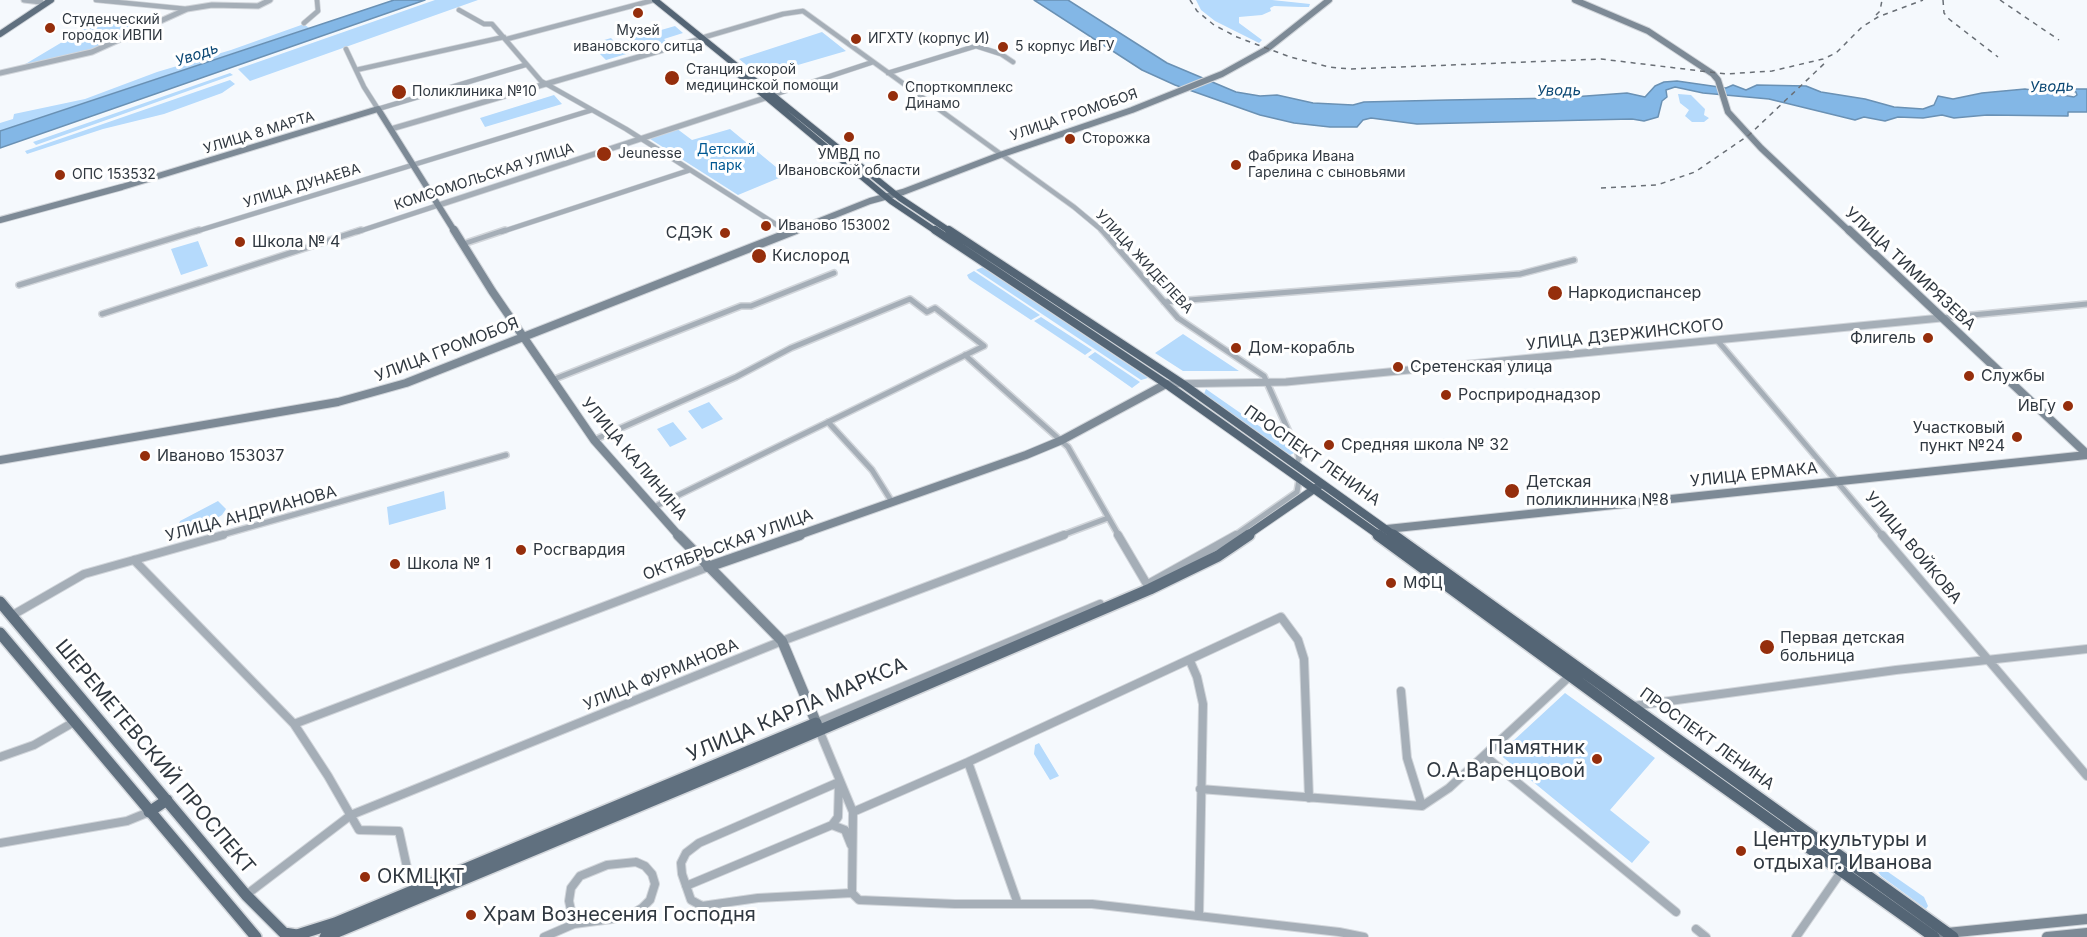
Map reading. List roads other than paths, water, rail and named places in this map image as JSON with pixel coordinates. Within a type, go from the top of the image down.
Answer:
[{"type":"highway","name":"ПРОСПЕКТ ЛЕНИНА","points":[[652,0],[890,196],[1166,384],[1299,480],[1318,487],[1388,529],[1575,672],[1622,714],[1934,937]]},
{"type":"highway","name":"ПРОСПЕКТ ЛЕНИНА","points":[[769,96],[873,186],[1183,384],[1296,465],[1318,487],[1374,532],[1575,672],[1633,706],[1947,936]]},
{"type":"highway","points":[[1374,532],[1388,529]]},
{"type":"highway","points":[[1622,714],[1633,706]]},
{"type":"main road","points":[[0,34],[51,0]]},
{"type":"main road","name":"УЛИЦА ГРОМОБОЯ","points":[[788,231],[1180,92],[1242,64],[1267,49],[1329,0]]},
{"type":"main road","name":"УЛИЦА ТИМИРЯЗЕВА","points":[[1575,0],[1647,31],[1708,71],[1720,84],[1722,98],[1728,112],[1761,148],[2087,454]]},
{"type":"main road","points":[[0,29],[43,1]]},
{"type":"main road","name":"УЛИЦА КАЛИНИНА","points":[[378,109],[522,336],[594,440],[708,567],[782,641],[818,727]]},
{"type":"main road","name":"УЛИЦА 8 МАРТА","points":[[0,220],[122,187],[378,109]]},
{"type":"main road","points":[[867,199],[873,195],[873,186]]},
{"type":"main road","name":"УЛИЦА ГРОМОБОЯ","points":[[0,455],[358,394],[420,374],[522,336],[867,199],[890,196]]},
{"type":"main road","name":"УЛИЦА ГРОМОБОЯ","points":[[0,460],[362,397],[422,378],[522,336]]},
{"type":"main road","name":"ОКТЯБРЬСКАЯ УЛИЦА","points":[[708,567],[1062,440],[1166,384]]},
{"type":"main road","name":"УЛИЦА ЕРМАКА","points":[[1388,529],[2087,454]]},
{"type":"main road","name":"УЛИЦА КАРЛА МАРКСА","points":[[285,935],[336,933],[1148,587],[1218,556],[1318,487]]},
{"type":"main road","name":"ШЕРЕМЕТЕВСКИЙ ПРОСПЕКТ","points":[[0,602],[246,895],[285,935]]},
{"type":"main road","points":[[0,633],[256,937]]},
{"type":"main road","points":[[74,722],[92,711]]},
{"type":"main road","points":[[149,812],[167,800]]},
{"type":"main road","points":[[1947,936],[2087,919]]},
{"type":"main road","points":[[2047,937],[2087,933]]},
{"type":"street","points":[[24,0],[43,1]]},
{"type":"street","points":[[96,0],[187,9]]},
{"type":"street","points":[[0,73],[76,57],[187,9],[212,5],[258,6],[270,0]]},
{"type":"street","points":[[304,23],[318,11],[317,0]]},
{"type":"street","points":[[356,70],[506,38],[652,0]]},
{"type":"street","points":[[459,10],[484,24],[492,24],[506,38],[525,65],[546,84],[639,138],[788,231]]},
{"type":"street","name":"УЛИЦА ЖИДЕЛЕВА","points":[[700,39],[797,11],[803,12],[1056,193],[1098,226],[1182,321],[1256,370],[1269,383]]},
{"type":"street","points":[[391,129],[700,39]]},
{"type":"street","points":[[888,72],[976,46],[1001,54],[1013,62]]},
{"type":"street","name":"УЛИЦА КАЛИНИНА","points":[[346,49],[378,109]]},
{"type":"street","name":"КОМСОМОЛЬСКАЯ УЛИЦА","points":[[102,314],[873,62]]},
{"type":"street","name":"УЛИЦА 8 МАРТА","points":[[378,109],[525,65]]},
{"type":"street","name":"УЛИЦА ДУНАЕВА","points":[[19,285],[592,110]]},
{"type":"street","points":[[463,244],[690,170]]},
{"type":"street","points":[[1164,302],[1520,274],[1574,260]]},
{"type":"street","points":[[552,380],[741,306],[751,306],[834,273]]},
{"type":"street","points":[[594,440],[735,377],[791,348],[910,299],[927,312],[935,308],[984,346],[654,507]]},
{"type":"street","name":"УЛИЦА ДЗЕРЖИНСКОГО","points":[[1166,384],[1269,383],[2087,304]]},
{"type":"street","name":"УЛИЦА ВОЙКОВА","points":[[1717,340],[2087,776]]},
{"type":"street","points":[[964,355],[1068,447],[1148,587]]},
{"type":"street","points":[[1269,383],[1297,450],[1299,458],[1296,465]]},
{"type":"street","points":[[828,422],[872,470],[892,502]]},
{"type":"street","name":"УЛИЦА АНДРИАНОВА","points":[[11,616],[84,574],[506,455]]},
{"type":"street","name":"УЛИЦА КАРЛА МАРКСА","points":[[1148,587],[1226,542],[1298,492],[1299,480]]},
{"type":"street","name":"УЛИЦА ФУРМАНОВА","points":[[246,895],[351,815],[782,641],[1108,518]]},
{"type":"street","points":[[134,560],[294,724],[359,830],[399,831],[408,872]]},
{"type":"street","name":"ОКТЯБРЬСКАЯ УЛИЦА","points":[[294,724],[708,567]]},
{"type":"street","points":[[853,812],[1190,661],[1281,617],[1298,640],[1304,659],[1309,798]]},
{"type":"street","points":[[1633,706],[1989,659],[2087,649]]},
{"type":"street","points":[[1190,661],[1197,677],[1203,704],[1198,916]]},
{"type":"street","points":[[1200,789],[1422,806],[1449,788],[1575,672]]},
{"type":"street","points":[[1401,691],[1407,758],[1422,806]]},
{"type":"street","points":[[0,757],[34,745],[74,722]]},
{"type":"street","points":[[818,727],[853,812],[852,892],[859,900],[1092,904],[1339,932],[1364,937]]},
{"type":"street","points":[[1485,756],[1676,912]]},
{"type":"street","points":[[968,762],[1018,904]]},
{"type":"street","points":[[832,825],[838,817],[839,782]]},
{"type":"street","points":[[839,782],[699,843],[686,853],[681,863],[691,900],[702,906],[740,900],[852,892]]},
{"type":"street","points":[[0,843],[127,821],[149,812]]},
{"type":"street","points":[[686,886],[832,825],[839,825],[849,836],[854,858]]},
{"type":"street","points":[[544,937],[574,924],[627,917],[642,908],[653,892],[655,884],[652,874],[645,866],[636,862],[593,869],[580,876],[572,888],[569,901],[574,924]]},
{"type":"street","points":[[1796,937],[1841,872]]},
{"type":"street","points":[[1696,928],[1706,937]]},
{"type":"street","points":[[320,937],[336,933]]},
{"type":"railway","points":[[1190,0],[1197,11],[1214,25],[1237,37],[1290,57],[1329,67],[1350,69],[1601,59],[1726,74],[1772,71],[1823,59],[1836,53],[1862,27],[1878,17],[1923,0]]},
{"type":"railway","points":[[1876,15],[1880,11],[1882,0]]},
{"type":"railway","points":[[1943,0],[1944,13],[1949,19],[1998,57]]},
{"type":"railway","points":[[2000,0],[2059,40]]},
{"type":"railway","points":[[1601,188],[1657,185],[1695,172],[1749,135],[1827,61]]},
{"type":"place","name":"Музей ивановского ситца","points":[[638,13]]},
{"type":"place","name":"Студенческий городок ИВПИ","points":[[50,28]]},
{"type":"place","name":"ИГХТУ (корпус И)","points":[[856,39]]},
{"type":"place","name":"5 корпус ИвГУ","points":[[1003,47]]},
{"type":"place","name":"Станция скорой медицинской помощи","points":[[672,78]]},
{"type":"place","name":"Поликлиника №10","points":[[399,92]]},
{"type":"place","name":"Спорткомплекс Динамо","points":[[893,96]]},
{"type":"place","name":"УМВД по Ивановской области","points":[[849,137]]},
{"type":"place","name":"Сторожка","points":[[1070,139]]},
{"type":"place","name":"Jeunesse","points":[[604,154]]},
{"type":"place","name":"Фабрика Ивана Гарелина с сыновьями","points":[[1236,165]]},
{"type":"place","name":"ОПС 153532","points":[[60,175]]},
{"type":"place","name":"Иваново 153002","points":[[766,226]]},
{"type":"place","name":"СДЭК","points":[[725,233]]},
{"type":"place","name":"Школа № 4","points":[[240,242]]},
{"type":"place","name":"Кислород","points":[[759,256]]},
{"type":"place","name":"Наркодиспансер","points":[[1555,293]]},
{"type":"place","name":"Флигель","points":[[1928,338]]},
{"type":"place","name":"Дом-корабль","points":[[1236,348]]},
{"type":"place","name":"Сретенская улица","points":[[1398,367]]},
{"type":"place","name":"Службы","points":[[1969,376]]},
{"type":"place","name":"Росприроднадзор","points":[[1446,395]]},
{"type":"place","name":"ИвГу","points":[[2068,406]]},
{"type":"place","name":"Участковый пункт №24","points":[[2017,437]]},
{"type":"place","name":"Средняя школа № 32","points":[[1329,445]]},
{"type":"place","name":"Иваново 153037","points":[[145,456]]},
{"type":"place","name":"Детская поликлинника №8","points":[[1512,491]]},
{"type":"place","name":"Росгвардия","points":[[521,550]]},
{"type":"place","name":"Школа № 1","points":[[395,564]]},
{"type":"place","name":"МФЦ","points":[[1391,583]]},
{"type":"place","name":"Первая детская больница","points":[[1767,647]]},
{"type":"place","name":"Памятник О.А.Варенцовой","points":[[1597,759]]},
{"type":"place","name":"Центр культуры и отдыха г. Иванова","points":[[1741,851]]},
{"type":"place","name":"ОКМЦКТ","points":[[365,877]]},
{"type":"place","name":"Храм Вознесения Господня","points":[[471,915]]},
{"type":"water label","name":"Уводь","points":[[197,55]]},
{"type":"water label","name":"Уводь","points":[[2052,87]]},
{"type":"water label","name":"Уводь","points":[[1559,91]]},
{"type":"park label","name":"Детский парк","points":[[726,158]]}]
